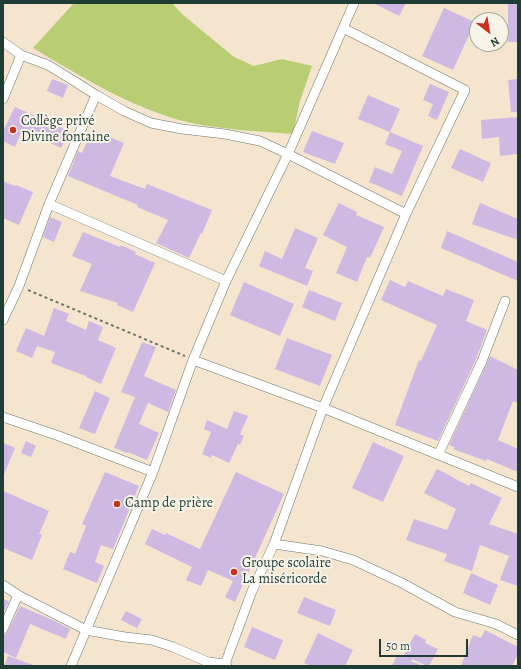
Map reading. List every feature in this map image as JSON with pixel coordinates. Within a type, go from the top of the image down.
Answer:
[{"type":"street","points":[[71,666],[154,472],[193,360],[226,281],[288,154],[354,3]]},
{"type":"street","points":[[3,585],[18,595],[86,630],[152,640],[208,662],[226,665],[252,591],[274,544],[322,408],[406,214],[465,90],[343,28]]},
{"type":"street","points":[[3,42],[21,55],[48,66],[124,111],[151,123],[182,130],[225,134],[260,141],[406,214]]},
{"type":"street","points":[[3,99],[21,55]]},
{"type":"street","points":[[3,320],[19,286],[49,204],[96,95]]},
{"type":"street","points":[[49,204],[226,281]]},
{"type":"street","points":[[438,455],[482,361],[505,301]]},
{"type":"street","points":[[193,360],[322,408],[518,487]]},
{"type":"street","points":[[3,417],[59,436],[154,472]]},
{"type":"street","points":[[274,544],[322,550],[353,560],[402,583],[455,612],[496,624],[518,634]]},
{"type":"street","points":[[3,629],[18,595]]},
{"type":"path","points":[[19,286],[193,360]]},
{"type":"green space","points":[[74,3],[172,3],[182,14],[234,57],[254,66],[282,59],[312,66],[300,101],[293,134],[213,127],[166,116],[146,109],[107,91],[33,48]]},
{"type":"building","points":[[373,3],[406,3],[399,16]]},
{"type":"building","points":[[508,4],[518,4],[518,42],[509,42]]},
{"type":"building","points":[[444,8],[469,19],[469,35],[453,70],[422,56]]},
{"type":"building","points":[[52,79],[68,85],[63,98],[47,91]]},
{"type":"building","points":[[518,79],[518,112],[511,112],[508,80]]},
{"type":"building","points":[[430,84],[449,92],[437,120],[428,116],[433,104],[423,100]]},
{"type":"building","points":[[368,95],[400,109],[390,132],[358,119]]},
{"type":"building","points":[[15,107],[69,131],[61,148],[22,130],[15,147],[3,141],[3,131]]},
{"type":"building","points":[[518,117],[518,154],[500,156],[499,137],[482,139],[481,120]]},
{"type":"building","points":[[92,130],[124,143],[110,176],[145,189],[147,184],[212,210],[202,234],[201,233],[189,258],[156,243],[168,220],[137,207],[138,205],[68,176],[78,151],[82,153]]},
{"type":"building","points":[[312,131],[344,143],[335,164],[303,152]]},
{"type":"building","points":[[390,132],[423,146],[402,196],[369,182],[375,167],[392,174],[402,151],[385,144]]},
{"type":"building","points":[[460,149],[491,163],[483,182],[451,168]]},
{"type":"building","points":[[3,181],[33,192],[19,225],[3,218]]},
{"type":"building","points":[[339,203],[357,212],[356,215],[384,227],[370,258],[367,257],[357,282],[336,273],[347,247],[323,235]]},
{"type":"building","points":[[480,203],[518,219],[518,240],[472,224]]},
{"type":"building","points":[[50,217],[62,222],[54,242],[43,237]]},
{"type":"building","points":[[295,228],[318,238],[305,268],[313,271],[307,286],[259,266],[265,251],[282,259]]},
{"type":"building","points":[[447,231],[518,262],[518,281],[441,248]]},
{"type":"building","points":[[83,232],[120,247],[121,245],[136,252],[135,254],[155,263],[133,312],[117,305],[118,303],[80,291],[92,264],[72,256]]},
{"type":"building","points":[[390,280],[405,287],[408,281],[443,296],[446,289],[474,300],[466,321],[487,330],[476,359],[438,441],[395,425],[419,360],[421,361],[437,325],[381,300]]},
{"type":"building","points":[[244,282],[294,304],[280,336],[230,315]]},
{"type":"building","points":[[309,290],[342,303],[335,321],[302,307]]},
{"type":"building","points":[[54,308],[69,314],[66,321],[86,330],[89,321],[103,327],[98,340],[116,348],[101,384],[86,376],[51,363],[55,352],[37,346],[32,358],[16,351],[26,328],[44,336]]},
{"type":"building","points":[[287,338],[332,355],[320,386],[275,369]]},
{"type":"building","points":[[142,342],[156,347],[144,376],[176,390],[168,412],[148,403],[139,424],[159,433],[147,460],[114,448],[135,397],[121,392]]},
{"type":"building","points":[[490,356],[518,370],[518,403],[513,401],[498,440],[518,449],[518,472],[487,459],[486,461],[453,449],[454,447],[449,445]]},
{"type":"building","points":[[95,391],[110,398],[95,434],[79,428]]},
{"type":"building","points":[[234,411],[248,416],[240,434],[244,436],[240,445],[238,444],[229,463],[212,455],[211,458],[202,454],[211,432],[204,429],[207,420],[227,429]]},
{"type":"building","points":[[26,441],[36,446],[31,457],[21,453]]},
{"type":"building","points":[[373,442],[404,456],[383,502],[352,488]]},
{"type":"building","points":[[3,443],[15,448],[3,477]]},
{"type":"building","points":[[437,469],[469,486],[471,483],[502,498],[489,524],[518,534],[518,586],[500,580],[509,556],[480,545],[472,571],[444,561],[447,554],[406,540],[414,519],[447,530],[456,509],[424,493]]},
{"type":"building","points":[[105,472],[139,486],[113,549],[101,545],[95,562],[104,566],[97,583],[63,569],[70,552],[75,554],[86,526],[82,524]]},
{"type":"building","points":[[236,472],[284,494],[235,602],[225,597],[233,581],[208,570],[201,586],[186,580],[192,567],[145,544],[152,529],[165,535],[166,533],[200,549]]},
{"type":"building","points":[[3,491],[49,511],[39,534],[42,535],[32,560],[3,548]]},
{"type":"building","points":[[471,573],[498,585],[490,605],[463,593]]},
{"type":"building","points":[[304,597],[336,610],[330,626],[297,613]]},
{"type":"building","points":[[3,599],[9,601],[3,614]]},
{"type":"building","points":[[20,606],[70,629],[66,639],[30,624],[16,658],[3,652],[3,635],[8,631]]},
{"type":"building","points":[[126,611],[142,619],[137,628],[121,620]]},
{"type":"building","points":[[252,627],[283,640],[275,660],[244,647]]},
{"type":"building","points":[[485,630],[518,647],[518,654],[512,666],[461,666],[473,635],[481,638]]},
{"type":"building","points":[[318,633],[353,650],[345,666],[311,666],[304,663]]},
{"type":"building","points":[[415,634],[426,640],[425,643],[438,649],[429,666],[412,659],[411,661],[423,666],[392,666],[397,655],[403,657]]},
{"type":"building","points":[[8,656],[33,665],[33,666],[4,666]]},
{"type":"place","name":"Collège privé Divine fontaine","points":[[13,130]]},
{"type":"place","name":"Camp de prière","points":[[117,504]]},
{"type":"place","name":"Groupe scolaire La miséricorde","points":[[234,572]]}]
